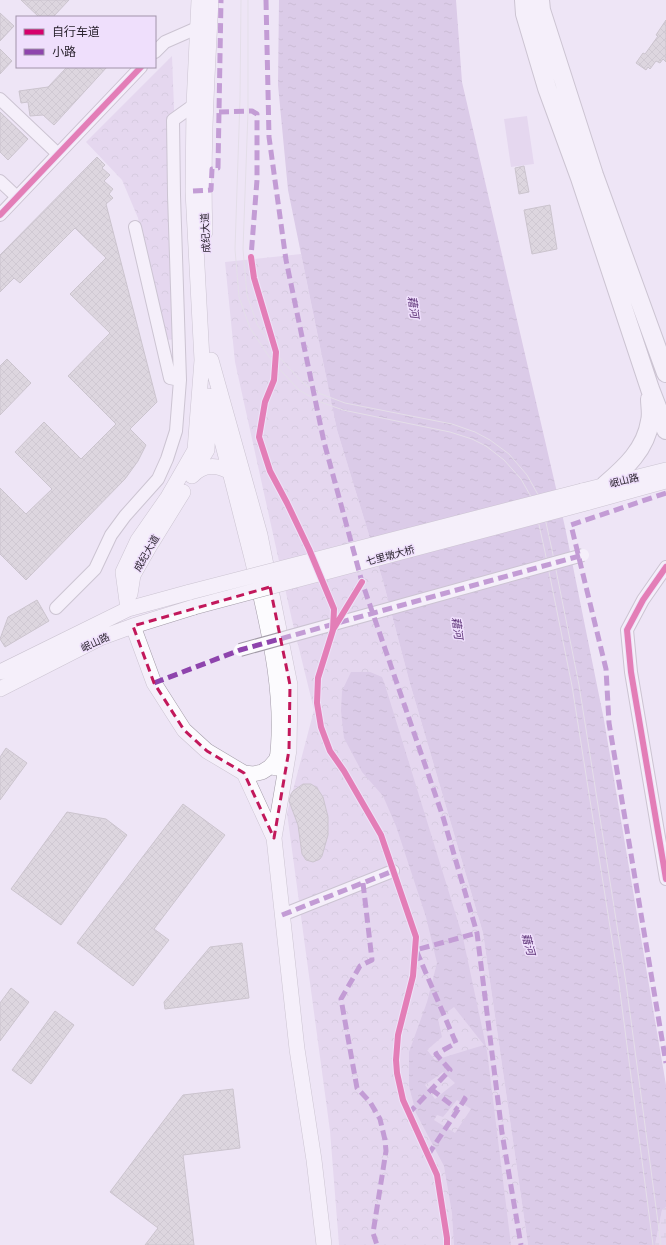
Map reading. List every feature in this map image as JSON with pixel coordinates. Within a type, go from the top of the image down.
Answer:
[{"type":"highway","points":[[524,0],[525,14],[547,88],[580,178],[650,388],[666,430]]},
{"type":"highway","points":[[540,0],[541,10],[594,175],[666,373]]},
{"type":"highway","points":[[605,485],[627,466],[642,444],[650,421],[650,388]]},
{"type":"main road","name":"成纪大道","points":[[128,609],[133,574],[148,547],[175,505],[195,450],[206,365],[202,360],[193,191],[194,105],[199,0]]},
{"type":"main road","name":"成纪大道","points":[[187,474],[207,450],[209,397],[206,365],[203,192],[211,0]]},
{"type":"main road","points":[[206,365],[260,535],[290,685],[289,750],[271,831]]},
{"type":"main road","points":[[209,397],[231,473],[267,621],[278,686],[279,751],[271,831],[297,1049],[314,1160],[324,1245]]},
{"type":"main road","points":[[187,474],[209,466],[224,468],[231,473]]},
{"type":"main road","name":"岷山路","points":[[584,497],[605,485],[666,470]]},
{"type":"main road","name":"岷山路","points":[[584,497],[666,481]]},
{"type":"main road","name":"七里墩大桥","points":[[190,592],[584,497]]},
{"type":"main road","name":"七里墩大桥","points":[[194,607],[584,497]]},
{"type":"main road","name":"岷山路","points":[[0,672],[128,609],[190,592]]},
{"type":"main road","name":"岷山路","points":[[0,689],[100,638],[194,607]]},
{"type":"main road","points":[[133,626],[154,683],[184,730],[207,751],[244,773],[253,774],[262,772],[270,767],[276,760],[279,751]]},
{"type":"main road","points":[[244,773],[271,831]]},
{"type":"street","points":[[156,51],[164,42],[198,28]]},
{"type":"street","points":[[0,215],[140,68]]},
{"type":"street","points":[[0,99],[58,154]]},
{"type":"street","points":[[56,608],[95,568],[111,535],[125,516],[158,479],[167,459],[176,431],[180,380],[174,195],[174,120],[194,105]]},
{"type":"street","points":[[0,181],[17,197]]},
{"type":"street","points":[[135,226],[170,378],[180,380]]},
{"type":"street","points":[[167,459],[187,474]]},
{"type":"street","points":[[240,650],[583,555]]},
{"type":"street","points":[[666,567],[643,600],[627,630],[631,672],[666,879]]},
{"type":"street","points":[[282,915],[393,871]]},
{"type":"highlighted area","points":[[270,587],[290,685],[289,750],[274,838],[244,773],[207,751],[184,730],[154,683],[133,626]]},
{"type":"green space","points":[[172,56],[183,339],[165,340],[138,218],[122,180],[86,142]]},
{"type":"green space","points":[[527,116],[534,164],[511,167],[504,119]]},
{"type":"green space","points":[[301,254],[337,430],[383,581],[409,680],[483,933],[528,1245],[339,1245],[330,1131],[287,813],[314,710],[292,620],[235,362],[225,262]]},
{"type":"green space","points":[[666,1207],[666,1245],[655,1245],[662,1210]]},
{"type":"water","name":"藉河","points":[[279,0],[456,0],[462,82],[565,527],[604,720],[666,1085],[666,1207],[662,1210],[655,1245],[528,1245],[483,933],[409,680],[383,581],[337,430],[288,190],[278,85]]},
{"type":"water","points":[[351,672],[370,672],[382,677],[463,938],[487,1051],[511,1245],[454,1245],[452,1213],[444,1166],[416,1113],[409,1086],[409,1052],[427,1002],[437,963],[426,917],[396,826],[383,796],[362,772],[344,738],[341,711],[342,691]],"holes":[[[454,1007],[484,1045],[435,1060],[427,1050],[442,1037],[438,1019]],[[443,1072],[455,1083],[435,1099],[425,1085]],[[457,1100],[471,1109],[455,1133],[434,1120],[437,1115],[443,1117]]]},
{"type":"building","points":[[21,0],[69,0],[54,16],[38,16]]},
{"type":"building","points":[[0,13],[14,26],[0,41]]},
{"type":"building","points":[[666,20],[666,62],[663,59],[660,63],[656,61],[650,69],[648,67],[646,70],[636,63],[643,53],[645,54],[658,36],[656,35]]},
{"type":"building","points":[[0,49],[12,61],[0,74]]},
{"type":"building","points":[[66,68],[106,68],[54,125],[43,115],[30,116],[28,102],[21,103],[19,91],[48,87]]},
{"type":"building","points":[[0,112],[28,139],[8,160],[0,152]]},
{"type":"building","points":[[97,157],[105,165],[102,168],[110,175],[104,181],[113,189],[109,194],[113,198],[106,204],[157,402],[130,429],[146,445],[138,461],[125,479],[26,580],[0,554],[0,488],[26,514],[52,489],[15,452],[44,422],[81,459],[116,424],[68,376],[110,333],[70,294],[106,258],[75,228],[20,283],[14,278],[0,292],[0,255]]},
{"type":"building","points":[[524,166],[529,192],[519,194],[515,168]]},
{"type":"building","points":[[550,205],[557,249],[532,254],[524,210]]},
{"type":"building","points":[[7,359],[31,383],[0,415],[0,366]]},
{"type":"building","points":[[37,600],[49,621],[5,647],[0,639],[8,617]]},
{"type":"building","points":[[6,748],[27,763],[0,800],[0,757]]},
{"type":"building","points":[[303,784],[311,784],[317,788],[323,797],[328,817],[328,835],[322,856],[320,859],[313,862],[306,860],[302,854],[298,825],[289,801],[293,791]]},
{"type":"building","points":[[183,804],[225,835],[154,929],[169,940],[133,986],[77,943]]},
{"type":"building","points":[[67,812],[106,819],[127,835],[61,925],[11,889]]},
{"type":"building","points":[[242,943],[249,998],[165,1009],[164,1002],[210,947]]},
{"type":"building","points":[[11,988],[29,1002],[0,1041],[0,1003]]},
{"type":"building","points":[[55,1011],[74,1025],[31,1084],[12,1070]]},
{"type":"building","points":[[233,1089],[240,1148],[183,1155],[194,1245],[145,1245],[158,1228],[110,1192],[183,1095]]},
{"type":"tram line","points":[[241,0],[240,99],[235,249],[239,297],[250,328],[272,361],[299,390],[318,401],[343,410],[450,432],[472,439],[486,446],[504,460],[521,479],[534,502],[572,686],[619,984],[653,1245]]},
{"type":"tram line","points":[[248,0],[248,112],[243,249],[247,295],[257,324],[278,356],[304,384],[321,394],[345,403],[452,424],[475,432],[490,440],[509,454],[527,475],[541,500],[579,685],[626,983],[661,1245]]},
{"type":"marked path","points":[[193,191],[211,190],[212,169],[218,168],[221,0]]},
{"type":"marked path","points":[[266,0],[269,137],[286,260],[324,442],[362,582],[443,817],[477,933],[502,1133],[521,1245]]},
{"type":"marked path","points":[[219,112],[252,111],[257,114],[257,180],[251,257]]},
{"type":"marked path","points":[[666,493],[571,525],[606,669],[609,723],[666,1063]]},
{"type":"marked path","points":[[154,683],[240,650],[583,555]]},
{"type":"marked path","points":[[282,915],[393,871]]},
{"type":"marked path","points":[[363,883],[372,960],[360,966],[341,999],[357,1088],[370,1102],[380,1119],[385,1140],[386,1151],[373,1233],[377,1245]]},
{"type":"marked path","points":[[408,1114],[450,1070],[436,1054],[456,1043],[416,950],[477,933]]},
{"type":"marked path","points":[[431,1089],[458,1110]]},
{"type":"marked path","points":[[428,1155],[465,1099],[460,1096]]},
{"type":"cycle path","points":[[0,215],[140,68]]},
{"type":"cycle path","points":[[251,257],[254,278],[276,352],[274,380],[265,402],[259,437],[270,471],[309,549],[334,609],[333,630],[318,678],[317,703],[321,727],[330,751],[344,771],[381,835],[416,937],[413,976],[398,1035],[396,1060],[397,1073],[403,1100],[437,1175],[447,1245]]},
{"type":"cycle path","points":[[666,567],[643,600],[627,630],[631,672],[666,879]]},
{"type":"cycle path","points":[[334,628],[362,582]]}]
